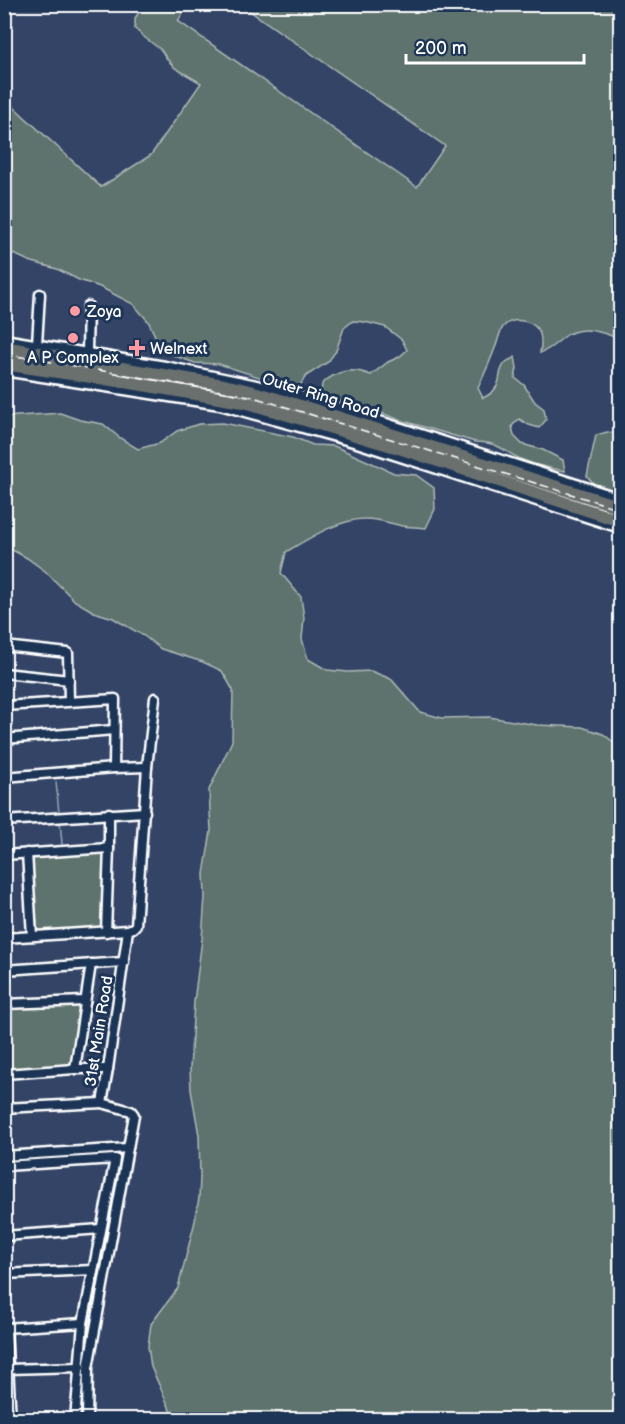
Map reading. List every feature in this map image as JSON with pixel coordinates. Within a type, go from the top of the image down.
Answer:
[{"type":"highway","name":"Outer Ring Road","points":[[4,347],[250,391],[621,507]]},
{"type":"highway","name":"Outer Ring Road","points":[[4,364],[248,403],[402,449],[621,520]]},
{"type":"highway","points":[[114,374],[127,369]]},
{"type":"main road","points":[[4,356],[114,374]]},
{"type":"street","points":[[37,344],[40,294]]},
{"type":"street","points":[[87,306],[87,352]]},
{"type":"street","points":[[4,339],[165,366],[308,398],[621,498]]},
{"type":"street","points":[[4,370],[220,405],[357,442],[621,528]]},
{"type":"street","points":[[4,646],[68,652],[69,701]]},
{"type":"street","points":[[4,673],[69,680]]},
{"type":"street","name":"31st Main Road","points":[[87,1419],[88,1368],[134,1115],[133,1112],[102,1103],[128,930],[136,925],[154,698]]},
{"type":"street","points":[[4,706],[115,699],[114,768]]},
{"type":"street","points":[[4,739],[114,730]]},
{"type":"street","points":[[4,777],[147,767]]},
{"type":"street","points":[[4,821],[145,812]]},
{"type":"street","points":[[106,932],[110,848],[109,813]]},
{"type":"street","points":[[4,855],[110,848]]},
{"type":"street","points":[[27,853],[32,936]]},
{"type":"street","points":[[4,938],[128,930]]},
{"type":"street","points":[[4,970],[124,962]]},
{"type":"street","points":[[75,1069],[92,964]]},
{"type":"street","points":[[4,1004],[85,1001]]},
{"type":"street","points":[[4,1074],[108,1069]]},
{"type":"street","points":[[4,1108],[102,1103]]},
{"type":"street","points":[[4,1156],[128,1148]]},
{"type":"street","points":[[4,1166],[115,1159],[83,1323],[75,1419]]},
{"type":"street","points":[[4,1236],[101,1229]]},
{"type":"street","points":[[4,1274],[93,1270]]},
{"type":"street","points":[[10,1419],[5,1328],[83,1323]]},
{"type":"street","points":[[8,1369],[80,1367]]},
{"type":"green space","points":[[144,5],[188,5],[178,21],[417,187],[445,146],[241,5],[620,5],[620,339],[592,330],[577,331],[540,353],[541,339],[538,330],[524,321],[513,321],[504,326],[501,331],[478,388],[483,398],[490,394],[498,384],[506,362],[515,357],[517,368],[515,378],[544,409],[546,420],[539,428],[519,419],[512,426],[514,436],[522,444],[543,450],[563,460],[565,471],[528,462],[490,444],[475,442],[400,420],[321,394],[322,384],[333,376],[345,371],[357,371],[371,375],[407,350],[402,340],[385,327],[353,321],[344,328],[336,351],[328,362],[306,376],[300,385],[290,387],[219,364],[195,363],[175,356],[158,342],[148,321],[133,304],[100,287],[5,250],[5,99],[101,187],[151,155],[201,83],[175,68],[161,50],[135,29],[135,18]]},
{"type":"green space","points":[[60,413],[80,420],[103,424],[138,449],[160,443],[177,431],[199,424],[223,423],[293,437],[313,445],[334,446],[394,473],[416,475],[434,488],[435,509],[426,528],[375,520],[355,520],[324,531],[286,552],[281,573],[301,597],[304,618],[302,639],[308,659],[327,670],[371,671],[391,679],[420,712],[442,718],[489,717],[537,725],[582,727],[603,734],[620,747],[620,1419],[172,1419],[151,1367],[148,1346],[151,1324],[178,1288],[199,1198],[199,1135],[191,1090],[190,1069],[194,1002],[202,939],[204,874],[211,831],[209,790],[232,741],[233,690],[222,671],[203,662],[161,649],[113,618],[94,612],[75,601],[45,571],[5,546],[5,417]]},
{"type":"green space","points":[[607,432],[620,434],[620,493],[594,484],[587,476],[596,435]]},
{"type":"green space","points":[[107,853],[101,928],[35,933],[31,857]]},
{"type":"green space","points":[[82,1004],[73,1065],[5,1071],[4,1007]]},
{"type":"waterway","points":[[56,782],[59,813]]},
{"type":"waterway","points":[[60,821],[62,844]]},
{"type":"railway","points":[[4,354],[250,396],[620,509]]},
{"type":"place","name":"Zoya","points":[[75,311]]},
{"type":"place","name":"A P Complex","points":[[73,338]]},
{"type":"place","name":"Welnext","points":[[137,348]]}]
